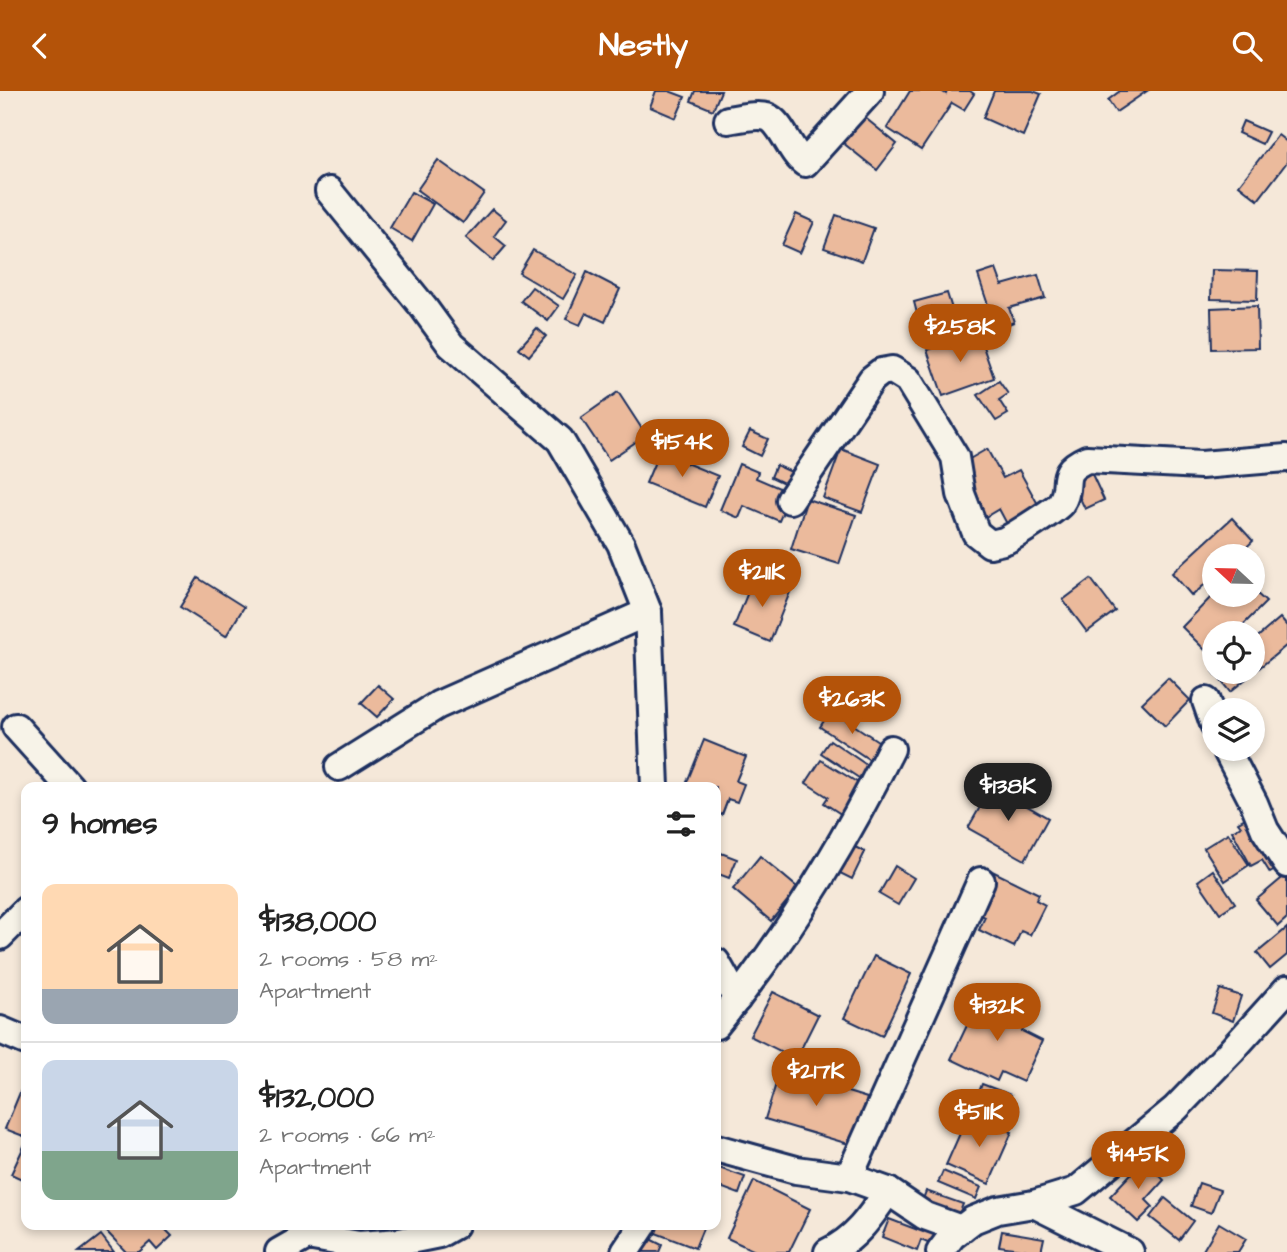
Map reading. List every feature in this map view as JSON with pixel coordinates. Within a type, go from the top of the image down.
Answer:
[{"type":"street","points":[[728,120],[766,117],[776,122],[797,157],[806,163],[870,91]]},
{"type":"street","points":[[329,191],[451,345],[560,440],[621,544],[648,612],[655,782]]},
{"type":"street","points":[[790,500],[872,379],[881,372],[892,370],[908,380],[955,457],[961,494],[976,533],[990,544],[1006,540],[1060,505],[1065,495],[1067,475],[1074,465],[1087,459],[1201,465],[1286,451]]},
{"type":"street","points":[[339,767],[438,705],[648,612]]},
{"type":"street","points":[[16,727],[66,782]]},
{"type":"street","points":[[721,1019],[787,929],[857,817],[891,749]]},
{"type":"street","points":[[1232,761],[1265,830],[1287,864]]},
{"type":"street","points":[[849,1177],[982,881]]},
{"type":"street","points":[[0,936],[21,916]]},
{"type":"street","points":[[721,971],[737,999]]},
{"type":"street","points":[[940,1252],[952,1236],[973,1220],[999,1210],[1034,1204],[1076,1191],[1175,1109],[1287,989]]},
{"type":"street","points":[[0,1030],[21,1039]]},
{"type":"street","points":[[721,1149],[796,1170],[849,1177],[888,1191],[925,1216],[961,1229]]},
{"type":"street","points":[[828,1252],[841,1246],[862,1228],[888,1191]]},
{"type":"street","points":[[1034,1204],[1129,1252]]},
{"type":"street","points":[[279,1252],[301,1230],[359,1245],[446,1237]]},
{"type":"street","points":[[625,1252],[640,1230]]},
{"type":"building","points":[[656,91],[669,91],[685,97],[676,118],[650,107]]},
{"type":"building","points":[[695,91],[721,91],[713,110],[691,101]]},
{"type":"building","points":[[910,91],[941,91],[946,94],[947,91],[970,91],[974,94],[964,110],[952,103],[921,150],[887,128]]},
{"type":"building","points":[[994,91],[1033,91],[1041,94],[1023,136],[983,118]]},
{"type":"building","points":[[1120,91],[1147,91],[1116,112],[1108,100]]},
{"type":"building","points":[[858,112],[897,144],[877,170],[837,138]]},
{"type":"building","points":[[1243,121],[1268,132],[1262,144],[1238,133]]},
{"type":"building","points":[[1278,135],[1287,142],[1287,162],[1258,200],[1239,185]]},
{"type":"building","points":[[438,160],[484,193],[463,223],[417,190]]},
{"type":"building","points":[[411,192],[433,204],[412,241],[390,228]]},
{"type":"building","points":[[492,209],[506,220],[494,236],[506,246],[493,261],[466,238]]},
{"type":"building","points":[[796,214],[814,222],[800,253],[782,245]]},
{"type":"building","points":[[836,215],[874,228],[862,261],[824,248]]},
{"type":"building","points":[[533,250],[577,275],[563,299],[519,273]]},
{"type":"building","points":[[996,269],[1002,285],[1038,275],[1045,298],[1009,308],[1014,322],[996,329],[978,275]]},
{"type":"building","points":[[1212,270],[1258,271],[1257,300],[1211,299]]},
{"type":"building","points":[[587,272],[620,289],[605,322],[586,313],[580,325],[566,319]]},
{"type":"building","points":[[532,287],[559,306],[548,321],[521,301]]},
{"type":"building","points":[[947,293],[952,309],[933,314],[938,332],[923,336],[914,302]]},
{"type":"building","points":[[1257,306],[1258,348],[1212,349],[1211,308]]},
{"type":"building","points":[[537,328],[546,336],[529,356],[519,348]]},
{"type":"building","points":[[978,332],[994,378],[943,396],[927,350]]},
{"type":"building","points":[[999,381],[1008,394],[999,400],[1008,414],[996,421],[978,395]]},
{"type":"building","points":[[618,392],[646,435],[609,460],[581,418]]},
{"type":"building","points":[[750,431],[768,439],[760,456],[742,447]]},
{"type":"building","points":[[841,449],[880,464],[862,512],[823,498]]},
{"type":"building","points":[[987,449],[1003,478],[1019,470],[1039,506],[1007,524],[999,509],[977,522],[970,510],[981,504],[959,465]]},
{"type":"building","points":[[659,452],[718,476],[705,507],[646,483]]},
{"type":"building","points":[[739,464],[758,472],[756,478],[791,493],[779,521],[744,506],[739,518],[720,510]]},
{"type":"building","points":[[776,465],[798,475],[792,487],[771,477]]},
{"type":"building","points":[[1091,472],[1104,500],[1085,509],[1072,481]]},
{"type":"building","points":[[807,499],[856,515],[839,564],[791,549]]},
{"type":"building","points":[[1232,518],[1253,541],[1250,544],[1204,544]]},
{"type":"building","points":[[1202,546],[1202,587],[1192,596],[1172,573]]},
{"type":"building","points":[[754,577],[790,592],[770,642],[734,627]]},
{"type":"building","points":[[198,578],[244,607],[226,636],[180,607]]},
{"type":"building","points":[[1091,579],[1115,611],[1087,632],[1063,600]]},
{"type":"building","points":[[1202,606],[1261,607],[1247,621],[1202,621],[1202,647],[1182,627]]},
{"type":"building","points":[[1280,618],[1287,626],[1287,645],[1265,663],[1265,631]]},
{"type":"building","points":[[1168,678],[1190,700],[1165,726],[1142,703]]},
{"type":"building","points":[[1224,684],[1240,684],[1230,692]]},
{"type":"building","points":[[378,685],[394,699],[377,717],[361,703]]},
{"type":"building","points":[[831,710],[884,745],[873,762],[820,727]]},
{"type":"building","points":[[704,740],[746,757],[736,781],[744,784],[737,802],[728,799],[722,815],[721,782],[687,782]]},
{"type":"building","points":[[830,740],[874,770],[865,782],[821,753]]},
{"type":"building","points":[[821,760],[863,786],[844,816],[824,803],[828,797],[806,783]]},
{"type":"building","points":[[992,786],[1048,818],[1025,860],[968,828]]},
{"type":"building","points":[[1249,816],[1280,867],[1270,873],[1262,860],[1251,866],[1232,831],[1241,826],[1238,822]]},
{"type":"building","points":[[1228,833],[1249,865],[1225,881],[1204,848]]},
{"type":"building","points":[[843,841],[865,852],[852,879],[830,868]]},
{"type":"building","points":[[721,853],[737,859],[729,878],[721,875]]},
{"type":"building","points":[[760,856],[798,888],[771,921],[733,889]]},
{"type":"building","points":[[895,866],[914,878],[898,905],[879,894]]},
{"type":"building","points":[[990,870],[1039,894],[1036,900],[1045,905],[1030,935],[1021,931],[1014,947],[979,930],[985,917],[971,910]]},
{"type":"building","points":[[1213,870],[1235,903],[1220,913],[1198,881]]},
{"type":"building","points":[[1287,874],[1287,918],[1278,926],[1256,900]]},
{"type":"building","points":[[1287,928],[1287,955],[1270,969],[1257,953]]},
{"type":"building","points":[[874,956],[911,974],[882,1036],[844,1018]]},
{"type":"building","points":[[1220,989],[1241,996],[1233,1021],[1212,1013]]},
{"type":"building","points":[[773,992],[818,1015],[796,1059],[750,1036]]},
{"type":"building","points":[[981,996],[1028,1019],[1022,1031],[1042,1041],[1023,1082],[1001,1072],[997,1081],[951,1059]]},
{"type":"building","points":[[780,1071],[867,1098],[852,1145],[765,1119]]},
{"type":"building","points":[[982,1084],[1011,1095],[1004,1111],[976,1100]]},
{"type":"building","points":[[21,1090],[21,1135],[5,1129]]},
{"type":"building","points":[[969,1113],[1012,1132],[989,1184],[946,1165]]},
{"type":"building","points":[[21,1153],[21,1179],[11,1174]]},
{"type":"building","points":[[1144,1160],[1164,1180],[1146,1200],[1153,1207],[1138,1222],[1110,1196]]},
{"type":"building","points":[[721,1169],[745,1177],[739,1194],[721,1187]]},
{"type":"building","points":[[943,1171],[981,1187],[976,1199],[938,1183]]},
{"type":"building","points":[[754,1181],[810,1209],[789,1252],[757,1252],[727,1238]]},
{"type":"building","points":[[1199,1183],[1220,1190],[1211,1213],[1191,1206]]},
{"type":"building","points":[[926,1191],[963,1204],[957,1219],[921,1205]]},
{"type":"building","points":[[1165,1198],[1193,1221],[1179,1240],[1150,1217]]},
{"type":"building","points":[[889,1219],[923,1232],[928,1221],[945,1227],[937,1247],[921,1240],[917,1251],[882,1237]]},
{"type":"building","points":[[1219,1223],[1246,1239],[1238,1252],[1202,1252]]},
{"type":"building","points":[[166,1230],[172,1236],[157,1250],[150,1242],[139,1252],[126,1252],[107,1232]]},
{"type":"building","points":[[654,1230],[702,1230],[695,1248],[653,1232]]},
{"type":"building","points":[[1002,1231],[1044,1238],[1041,1252],[999,1246]]},
{"type":"building","points":[[101,1235],[114,1252],[79,1252]]},
{"type":"building","points":[[648,1238],[662,1245],[659,1252],[641,1252]]}]
